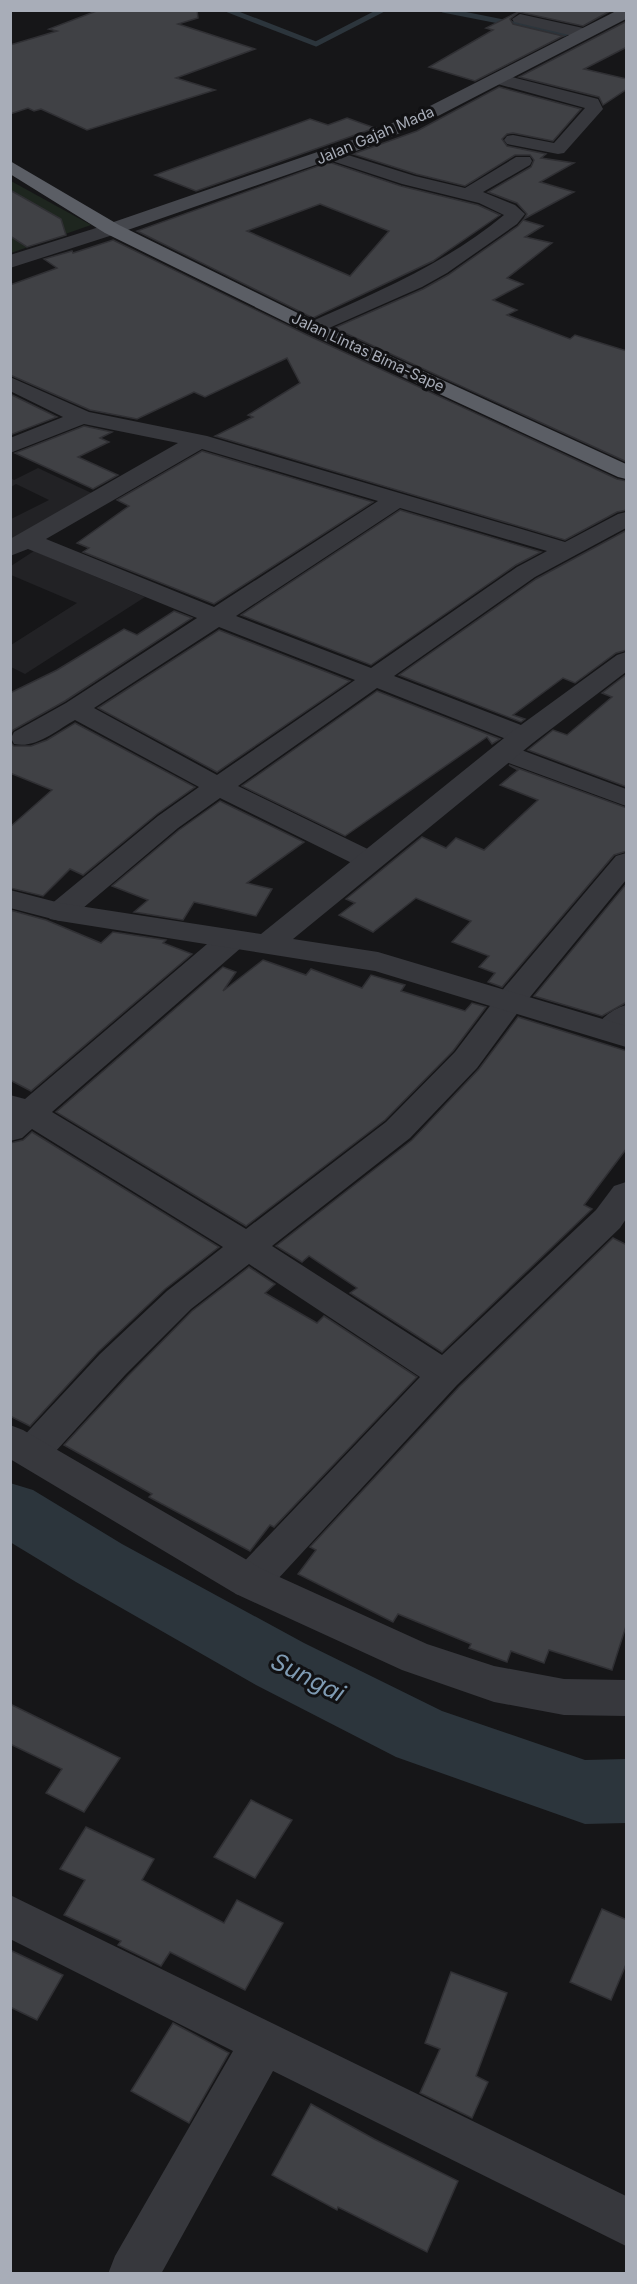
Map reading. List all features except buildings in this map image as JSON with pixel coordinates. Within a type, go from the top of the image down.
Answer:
[{"type":"highway","name":"Jalan Lintas Bima-Sape","points":[[10,166],[112,229],[314,328],[627,472]]},
{"type":"main road","name":"Jalan Gajah Mada","points":[[112,229],[332,155],[434,111],[627,13]]},
{"type":"street","points":[[520,19],[586,34]]},
{"type":"street","points":[[500,79],[592,103],[594,110],[558,149],[513,140]]},
{"type":"street","points":[[314,328],[415,283],[440,269],[514,217],[515,214],[508,208],[467,194],[418,183],[332,155]]},
{"type":"street","points":[[467,194],[523,161]]},
{"type":"street","points":[[10,262],[112,229]]},
{"type":"street","points":[[10,383],[82,417],[199,441],[568,550]]},
{"type":"street","points":[[10,446],[82,417]]},
{"type":"street","points":[[19,545],[199,441]]},
{"type":"street","points":[[24,738],[75,709],[398,500]]},
{"type":"street","points":[[60,912],[168,822],[526,572],[627,519]]},
{"type":"street","points":[[19,545],[375,677],[627,798]]},
{"type":"street","points":[[269,943],[515,744],[627,660]]},
{"type":"street","points":[[75,709],[219,787],[370,861]]},
{"type":"street","points":[[627,862],[510,1001],[466,1060],[398,1130],[179,1300],[21,1446],[250,1582],[416,1658],[494,1684],[564,1697],[627,1698]]},
{"type":"street","points":[[10,899],[60,912],[231,940],[269,943],[378,962],[510,1001],[621,1028]]},
{"type":"street","points":[[231,940],[17,1116],[247,1246],[444,1375]]},
{"type":"street","points":[[250,1582],[444,1375],[620,1213]]},
{"type":"street","points":[[10,1916],[627,2222]]},
{"type":"street","points":[[133,2274],[264,2042]]},
{"type":"shaded area","points":[[11,181],[91,225],[11,253]]},
{"type":"shaded area","points":[[38,468],[100,497],[11,543],[11,519],[49,500],[16,484],[11,487],[11,478],[14,480]]},
{"type":"shaded area","points":[[34,551],[145,597],[25,674],[11,667],[11,645],[77,603],[11,575],[11,566]]},
{"type":"waterway","points":[[228,10],[316,44],[382,10]]},
{"type":"waterway","points":[[443,10],[564,34],[574,30]]},
{"type":"waterway","name":"Sungai","points":[[10,1509],[99,1563],[280,1664],[421,1735],[585,1792],[626,1791]]}]
